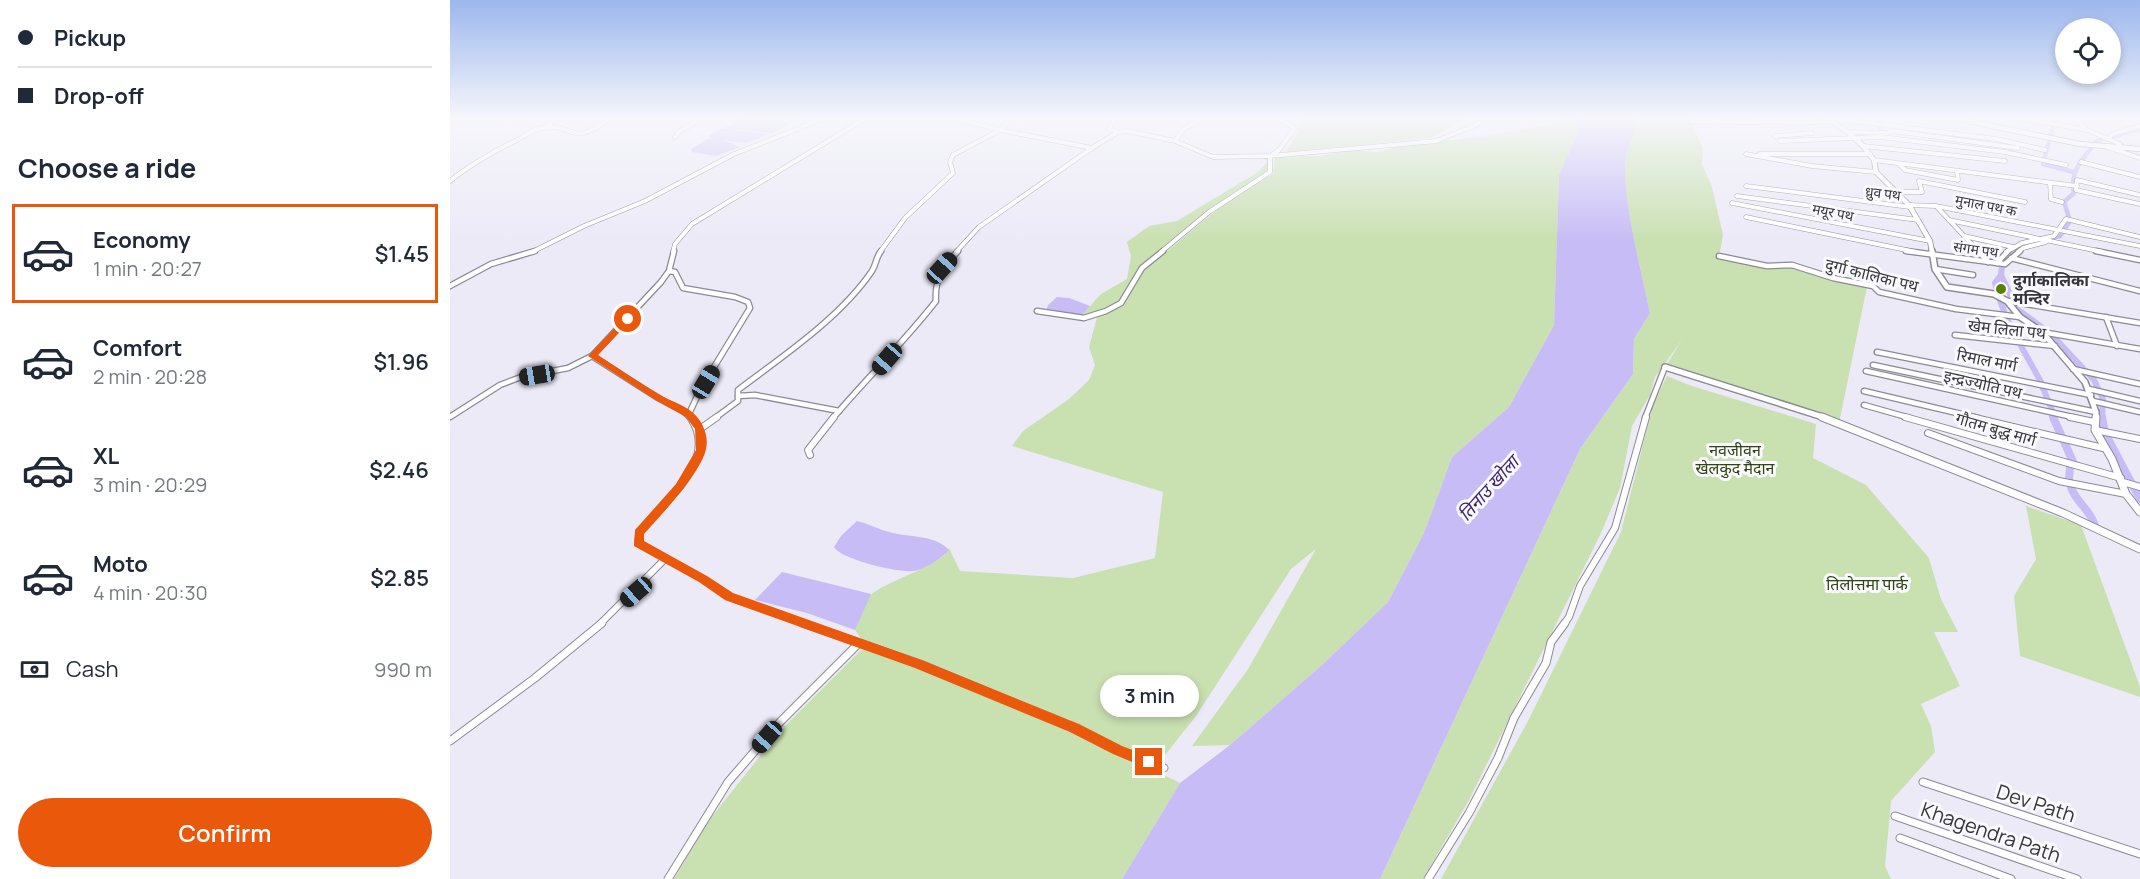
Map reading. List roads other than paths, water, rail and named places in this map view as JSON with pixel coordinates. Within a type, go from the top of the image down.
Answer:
[{"type":"street","points":[[450,181],[480,159]]},
{"type":"street","points":[[450,286],[490,264],[528,254],[592,223],[645,201],[724,159]]},
{"type":"street","points":[[450,417],[500,385],[522,377],[568,368],[592,356],[614,335],[669,271],[675,244],[692,224],[799,159]]},
{"type":"street","points":[[700,429],[738,401],[738,390],[799,344],[851,297],[874,269],[876,257],[905,218],[953,173],[951,159]]},
{"type":"street","points":[[810,455],[808,450],[814,441],[912,332],[936,301],[935,290],[942,268],[979,227],[1076,159]]},
{"type":"street","points":[[1037,311],[1084,318],[1106,311],[1120,303],[1142,268],[1209,212],[1270,172],[1270,159]]},
{"type":"street","points":[[1774,159],[1812,166],[1876,172]]},
{"type":"street","points":[[1989,159],[2005,161]]},
{"type":"street","points":[[2039,159],[2066,165]]},
{"type":"street","points":[[2140,204],[2050,183],[1874,160],[1876,172],[1909,206],[1918,220],[1930,241],[1935,269],[1947,287],[1994,294],[2007,301],[2140,323]]},
{"type":"street","points":[[2081,162],[2140,177]]},
{"type":"street","points":[[1897,163],[1905,170],[1958,180],[1957,171]]},
{"type":"street","points":[[1965,166],[1970,172]]},
{"type":"street","points":[[2073,187],[2077,180],[2140,195]]},
{"type":"street","points":[[1894,192],[1923,192],[1919,181],[2025,202]]},
{"type":"street","points":[[2050,183],[2051,199],[2062,202]]},
{"type":"street","name":"ध्रुव पथ","points":[[1746,186],[1909,206]]},
{"type":"street","points":[[1737,196],[1918,220]]},
{"type":"street","name":"मयूर पथ","points":[[1732,203],[1930,241]]},
{"type":"street","name":"मुनाल पथ क","points":[[1909,206],[1936,206],[2140,246]]},
{"type":"street","points":[[1936,206],[1988,262]]},
{"type":"street","points":[[1746,217],[1907,251],[1933,254]]},
{"type":"street","points":[[1997,263],[2020,242],[2054,236],[2066,219],[2140,237]]},
{"type":"street","points":[[1949,220],[2140,260]]},
{"type":"street","points":[[1963,236],[2013,247]]},
{"type":"street","name":"संगम पथ","points":[[1933,254],[2005,264],[2030,244],[2046,242]]},
{"type":"street","name":"दुर्गा कालिका पथ","points":[[1719,256],[1767,266],[1792,265],[1833,279],[1873,286],[1879,292],[2004,316],[2020,317]]},
{"type":"street","points":[[2011,258],[2140,291]]},
{"type":"street","points":[[1935,269],[1973,276]]},
{"type":"street","points":[[669,271],[675,272],[683,288],[735,297],[748,302],[750,308],[700,390],[689,414]]},
{"type":"street","points":[[2007,301],[2020,317],[2042,332],[2085,382],[2096,412],[2095,430],[2122,480],[2126,494],[2140,513]]},
{"type":"street","points":[[2106,317],[2117,346]]},
{"type":"street","points":[[2042,332],[2140,349]]},
{"type":"street","name":"खेम लिला पथ","points":[[1955,335],[2055,346]]},
{"type":"street","name":"रिमाल मार्ग","points":[[1877,352],[2091,395]]},
{"type":"street","points":[[592,356],[639,383],[660,399],[689,414],[700,429],[701,450],[679,487],[639,533],[638,543],[703,579],[729,597],[931,669],[1164,768]]},
{"type":"street","points":[[1874,365],[2096,412]]},
{"type":"street","points":[[1428,879],[1469,813],[1498,758],[1514,718],[1546,663],[1551,642],[1569,617],[1580,586],[1615,528],[1649,405],[1665,367],[1818,415],[1880,438],[2062,513],[2140,549]]},
{"type":"street","points":[[2073,369],[2140,384]]},
{"type":"street","name":"इन्द्रज्योति पथ","points":[[1866,371],[2094,422]]},
{"type":"street","points":[[1864,391],[2103,448]]},
{"type":"street","points":[[2091,395],[2107,393],[2140,401]]},
{"type":"street","points":[[738,396],[755,395],[839,411]]},
{"type":"street","points":[[2091,395],[2105,403],[2140,412]]},
{"type":"street","name":"गौतम बुद्ध मार्ग","points":[[1864,405],[2122,480],[2138,487]]},
{"type":"street","points":[[2095,430],[2140,439]]},
{"type":"street","points":[[1928,433],[2059,481],[2126,494]]},
{"type":"street","points":[[450,741],[585,637],[636,592],[665,559]]},
{"type":"street","points":[[668,879],[728,782],[780,723],[859,644]]},
{"type":"street","name":"Dev Path","points":[[1923,782],[2140,854]]},
{"type":"street","name":"Khagendra Path","points":[[1895,816],[2077,879]]},
{"type":"street","points":[[1900,838],[2011,879]]},
{"type":"water","name":"तिनाउ खोला","points":[[1566,159],[1626,159],[1627,198],[1650,313],[1634,339],[1633,374],[1580,449],[1380,879],[1122,879],[1180,783],[1230,745],[1322,665],[1388,602],[1424,533],[1452,457],[1509,407],[1554,325],[1559,175]]},
{"type":"water","points":[[1057,297],[1069,298],[1090,306],[1081,316],[1046,312],[1048,305]]},
{"type":"water","points":[[857,521],[896,534],[936,541],[949,550],[932,563],[913,571],[883,567],[858,560],[839,552],[834,547],[841,536]]},
{"type":"water","points":[[782,572],[871,594],[855,630],[807,613],[755,600]]},
{"type":"waterway","points":[[2044,159],[2043,164],[2074,172]]},
{"type":"waterway","points":[[2047,239],[2060,236],[2070,221],[2064,202],[2074,193],[2074,178],[2083,159]]},
{"type":"waterway","points":[[2013,252],[2030,242]]},
{"type":"waterway","points":[[2012,253],[2016,251]]},
{"type":"waterway","points":[[2001,275],[2003,258]]},
{"type":"waterway","points":[[2001,275],[2017,309],[2051,334],[2094,380],[2103,399],[2102,417]]},
{"type":"waterway","points":[[2001,275],[1995,283],[2004,312],[2018,340]]},
{"type":"waterway","points":[[2021,346],[2041,382]]},
{"type":"waterway","points":[[2043,388],[2052,410]]},
{"type":"waterway","points":[[2053,417],[2074,464]]},
{"type":"waterway","points":[[2102,417],[2105,433],[2140,499]]},
{"type":"waterway","points":[[2069,479],[2070,468]]},
{"type":"waterway","points":[[2071,487],[2095,526]]},
{"type":"place","name":"दुर्गाकालिका मन्दिर","points":[[2001,289]]},
{"type":"park label","name":"नवजीवन खेलकुद मैदान","points":[[1735,459]]},
{"type":"park label","name":"तिलोत्तमा पार्क","points":[[1867,584]]}]
